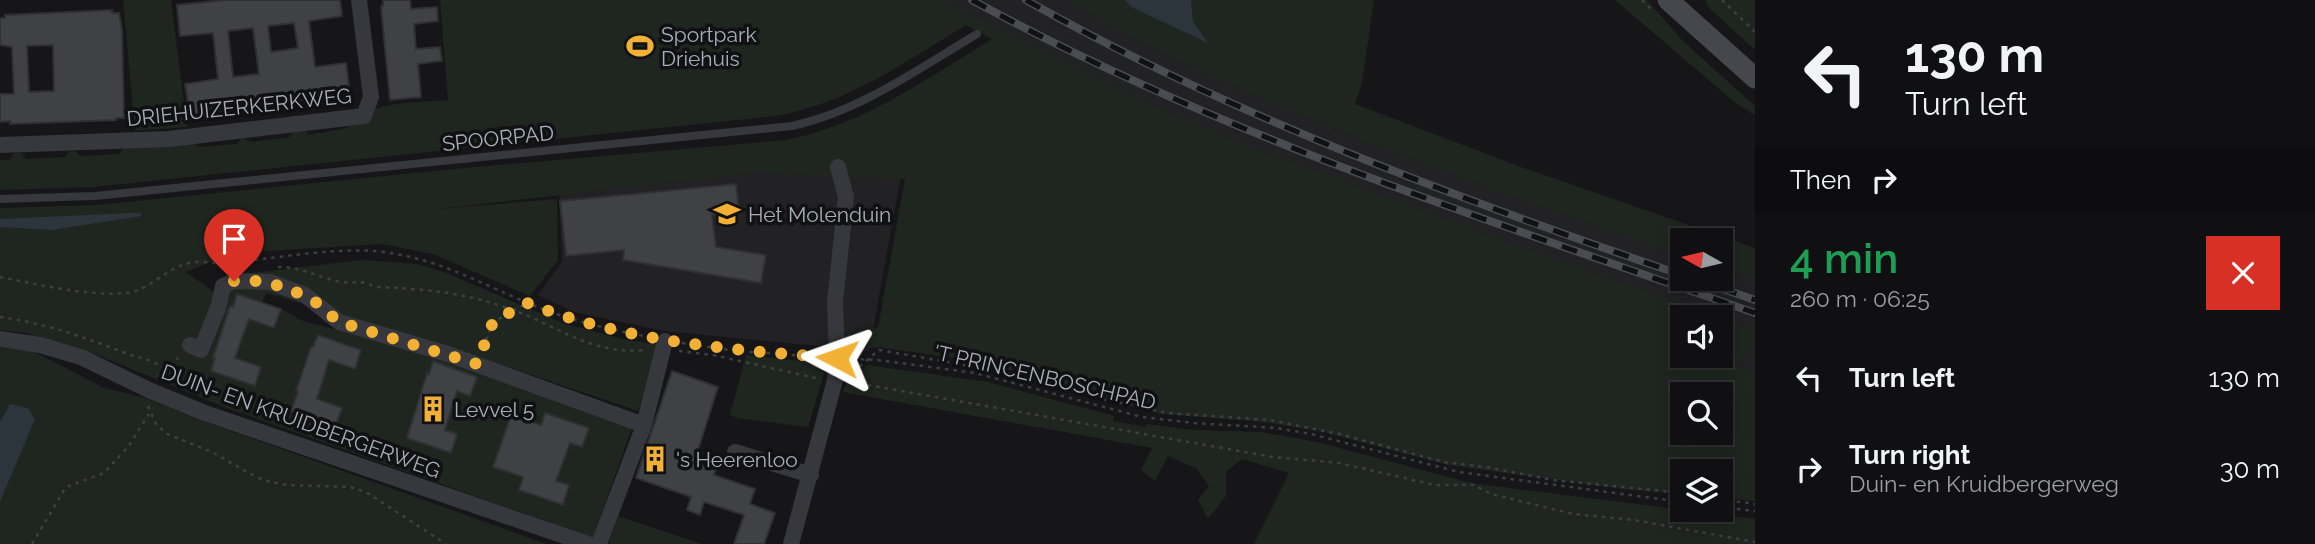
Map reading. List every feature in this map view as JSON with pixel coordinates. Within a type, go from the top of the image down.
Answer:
[{"type":"street","name":"DRIEHUIZERKERKWEG","points":[[0,145],[169,139],[365,116],[371,97],[359,0]]},
{"type":"street","points":[[1668,0],[1755,78]]},
{"type":"street","points":[[790,544],[839,381],[835,302],[846,197],[838,167]]},
{"type":"street","name":"DUIN- EN KRUIDBERGERWEG","points":[[190,345],[201,350],[218,308],[223,286],[234,281],[256,281],[286,287],[305,295],[339,322],[477,364],[644,425]]},
{"type":"street","name":"DUIN- EN KRUIDBERGERWEG","points":[[0,339],[40,345],[81,356],[151,391],[205,413],[588,544]]},
{"type":"street","points":[[599,544],[644,425],[664,346]]},
{"type":"street","points":[[735,452],[811,475]]},
{"type":"lane","name":"SPOORPAD","points":[[0,199],[94,196],[784,127],[822,118],[864,101],[976,34]]},
{"type":"path","points":[[1722,0],[1755,32]]},
{"type":"path","name":"'T PRINCENBOSCHPAD","points":[[0,277],[76,290],[129,293],[190,262],[221,264],[373,251],[427,260],[571,319],[664,346],[867,360],[975,373],[1142,417],[1276,428],[1459,472],[1670,500]]},
{"type":"path","points":[[279,267],[291,267],[344,282],[365,282],[374,288],[450,292],[514,310],[607,350],[618,352],[664,346],[809,379],[869,384],[1273,457],[1339,463],[1422,483],[1474,485],[1491,494],[1573,513],[1634,520],[1755,542]]},
{"type":"path","points":[[477,364],[493,322],[527,303]]},
{"type":"path","points":[[0,317],[27,321],[94,340],[156,361],[165,370]]},
{"type":"path","points":[[839,381],[879,350],[1033,377],[1106,400],[1168,413],[1270,419],[1444,462],[1553,480],[1670,492]]},
{"type":"path","points":[[32,544],[66,487],[104,473],[128,447],[149,414],[167,434],[212,452],[263,480],[308,487],[350,487],[366,492],[446,544]]},
{"type":"path","points":[[1733,501],[1755,504]]},
{"type":"path","points":[[1733,508],[1755,511]]},
{"type":"shaded area","points":[[123,0],[171,0],[187,127],[135,131]]},
{"type":"shaded area","points":[[440,0],[946,0],[1140,99],[1223,136],[1685,305],[1670,305],[1670,368],[1733,368],[1733,321],[1755,329],[1755,346],[1736,365],[1755,372],[1755,501],[1733,499],[1733,459],[1670,459],[1670,493],[1624,489],[1448,465],[1320,431],[1264,422],[1162,414],[1056,384],[1034,375],[967,360],[878,347],[837,351],[839,344],[852,332],[878,328],[905,179],[757,173],[437,209],[557,199],[558,260],[530,296],[433,254],[382,244],[232,253],[186,272],[217,294],[244,274],[362,260],[417,264],[444,272],[565,324],[627,340],[660,345],[638,411],[425,339],[266,293],[261,305],[283,310],[303,321],[430,354],[633,425],[593,538],[224,407],[80,348],[25,333],[0,330],[0,208],[96,205],[464,168],[786,140],[841,124],[868,112],[992,39],[966,25],[851,92],[827,102],[775,116],[93,187],[0,190],[0,160],[10,160],[14,153],[21,153],[26,159],[65,157],[69,151],[75,151],[81,156],[119,154],[124,148],[193,143],[198,147],[237,144],[242,137],[251,142],[290,137],[293,131],[303,129],[309,135],[347,128],[366,112],[407,103],[448,100]]},
{"type":"shaded area","points":[[946,0],[1070,0],[1153,48],[1313,120],[1383,148],[1670,251],[1670,291],[1733,291],[1733,272],[1755,280],[1755,372],[1735,365],[1733,361],[1733,305],[1670,305],[1670,314],[1295,205],[1018,39]]},
{"type":"shaded area","points":[[1070,0],[1125,0],[1131,7],[1207,42],[1193,21],[1191,0],[1374,0],[1362,83],[1355,104],[1521,167],[1697,228],[1670,228],[1670,251],[1582,221],[1332,128],[1201,71],[1095,16]]},
{"type":"shaded area","points":[[1125,0],[1191,0],[1193,21],[1208,43],[1131,7]]},
{"type":"shaded area","points":[[1615,0],[1647,0],[1683,41],[1755,106],[1755,115],[1737,104]]},
{"type":"shaded area","points":[[1705,0],[1755,0],[1755,50],[1710,9]]},
{"type":"shaded area","name":"Het Molenduin","points":[[905,153],[869,351],[664,331],[574,312],[538,295],[562,262],[558,165]]},
{"type":"shaded area","points":[[140,213],[142,216],[52,230],[0,227],[0,219]]},
{"type":"shaded area","points":[[1733,240],[1755,248],[1755,280],[1733,272]]},
{"type":"shaded area","points":[[0,348],[33,351],[104,388],[143,397],[546,544],[0,544],[0,500],[35,419],[11,404],[0,422]]},
{"type":"shaded area","points":[[746,355],[827,364],[808,427],[730,415]]},
{"type":"shaded area","points":[[867,365],[988,382],[1114,416],[1113,421],[1146,427],[1147,424],[1193,430],[1261,432],[1317,442],[1471,483],[1670,508],[1670,522],[1733,522],[1733,516],[1755,519],[1755,544],[1254,544],[1289,473],[1242,459],[1226,472],[1226,496],[1208,519],[1198,500],[1209,486],[1197,469],[1168,456],[1155,481],[1141,470],[1152,448],[843,392],[848,380]]},
{"type":"shaded area","points":[[10,404],[28,408],[35,419],[0,502],[0,422]]},
{"type":"shaded area","points":[[618,516],[702,544],[611,544],[609,543]]},
{"type":"building","points":[[224,0],[340,0],[342,16],[309,21],[315,67],[346,63],[350,94],[190,115],[185,84],[218,79],[213,33],[180,36],[177,5]],"holes":[[[294,23],[298,48],[271,52],[268,26]],[[253,28],[259,74],[233,77],[228,31]]]},
{"type":"building","points":[[383,0],[410,0],[411,9],[437,7],[438,21],[414,24],[416,49],[440,47],[442,61],[418,64],[421,97],[390,100],[381,6]]},
{"type":"building","points":[[112,10],[112,13],[119,13],[122,30],[124,118],[10,124],[10,121],[0,122],[0,94],[14,94],[12,47],[0,45],[0,18],[5,18],[5,15]],"holes":[[[53,45],[54,91],[29,92],[27,46]]]},
{"type":"building","points":[[736,184],[739,212],[712,215],[716,247],[766,255],[761,283],[623,260],[624,250],[566,256],[560,201]]},
{"type":"building","points":[[237,294],[281,309],[274,328],[249,319],[235,358],[261,367],[255,386],[211,371],[230,306],[233,307]]},
{"type":"building","points":[[318,335],[361,350],[355,369],[329,360],[317,399],[342,408],[335,427],[291,411],[311,347]]},
{"type":"building","name":"Levvel 5","points":[[433,361],[477,377],[470,396],[457,391],[445,430],[457,434],[451,453],[407,438]]},
{"type":"building","name":"'s Heerenloo","points":[[672,371],[718,387],[694,463],[716,470],[714,475],[755,489],[750,504],[775,513],[764,544],[734,544],[744,515],[704,502],[700,515],[687,510],[691,497],[636,478]]},
{"type":"building","points":[[545,413],[589,428],[582,447],[570,443],[556,481],[569,485],[563,505],[519,490],[523,477],[493,467],[511,415],[541,425]]},
{"type":"railway","points":[[972,0],[1066,49],[1259,134],[1456,209],[1755,313]]},
{"type":"railway","points":[[1026,0],[1184,82],[1265,118],[1430,185],[1670,271]]},
{"type":"railway","points":[[1729,291],[1755,300]]},
{"type":"place","name":"Sportpark Driehuis","points":[[640,46]]},
{"type":"place","name":"Het Molenduin","points":[[727,214]]},
{"type":"place","name":"Levvel 5","points":[[433,409]]},
{"type":"place","name":"'s Heerenloo","points":[[655,459]]},
{"type":"route","points":[[234,281],[270,282],[286,287],[305,295],[339,322],[477,364],[493,322],[527,303],[571,319],[665,341],[737,351],[837,358]]}]
